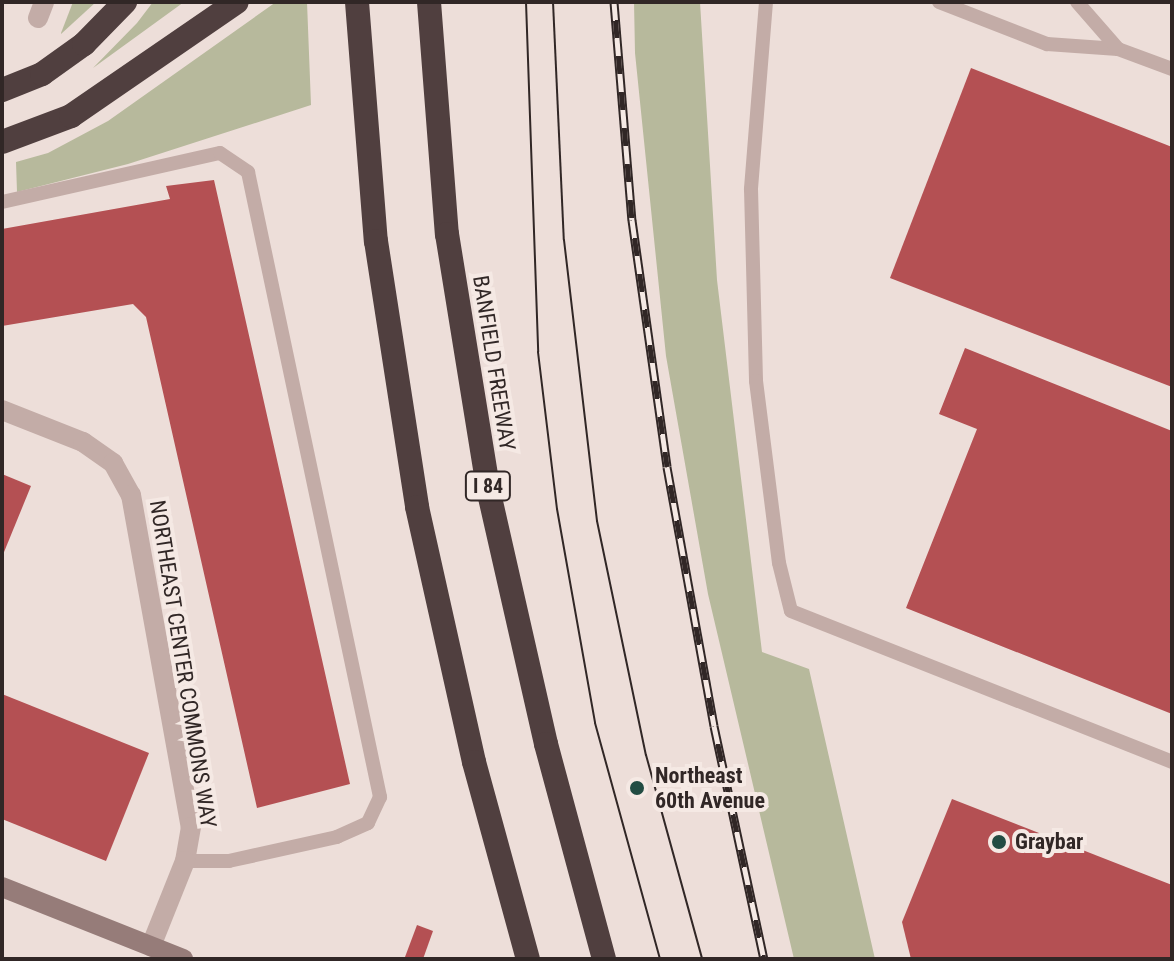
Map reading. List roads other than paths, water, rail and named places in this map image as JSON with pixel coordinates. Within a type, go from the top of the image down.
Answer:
[{"type":"highway","points":[[2,90],[42,74],[84,44],[125,2]]},
{"type":"highway","points":[[2,142],[71,116],[237,2]]},
{"type":"highway","points":[[357,2],[376,241],[414,493],[474,762],[528,959]]},
{"type":"highway","name":"BANFIELD FREEWAY","points":[[429,2],[447,234],[489,493],[543,730],[604,959]]},
{"type":"main road","points":[[2,887],[183,959]]},
{"type":"street","name":"NORTHEAST CENTER COMMONS WAY","points":[[2,410],[83,442],[113,463],[131,495],[191,827],[185,861],[151,946]]},
{"type":"lane","points":[[766,2],[751,189],[756,381],[779,563],[791,611],[1172,762]]},
{"type":"lane","points":[[939,2],[1047,44],[1118,49],[1172,69]]},
{"type":"lane","points":[[1077,2],[1118,49]]},
{"type":"lane","points":[[2,202],[220,153],[248,172],[380,797],[368,823],[337,837],[229,861],[185,861]]},
{"type":"tram line","points":[[526,2],[538,352],[557,509],[595,723],[660,959]]},
{"type":"tram line","points":[[553,2],[564,240],[597,521],[646,755],[702,959]]},
{"type":"railway","points":[[614,2],[632,220],[667,467],[714,726],[764,959]]},
{"type":"place","name":"Northeast 60th Avenue","points":[[637,788]]},
{"type":"place","name":"Graybar","points":[[999,842]]}]
